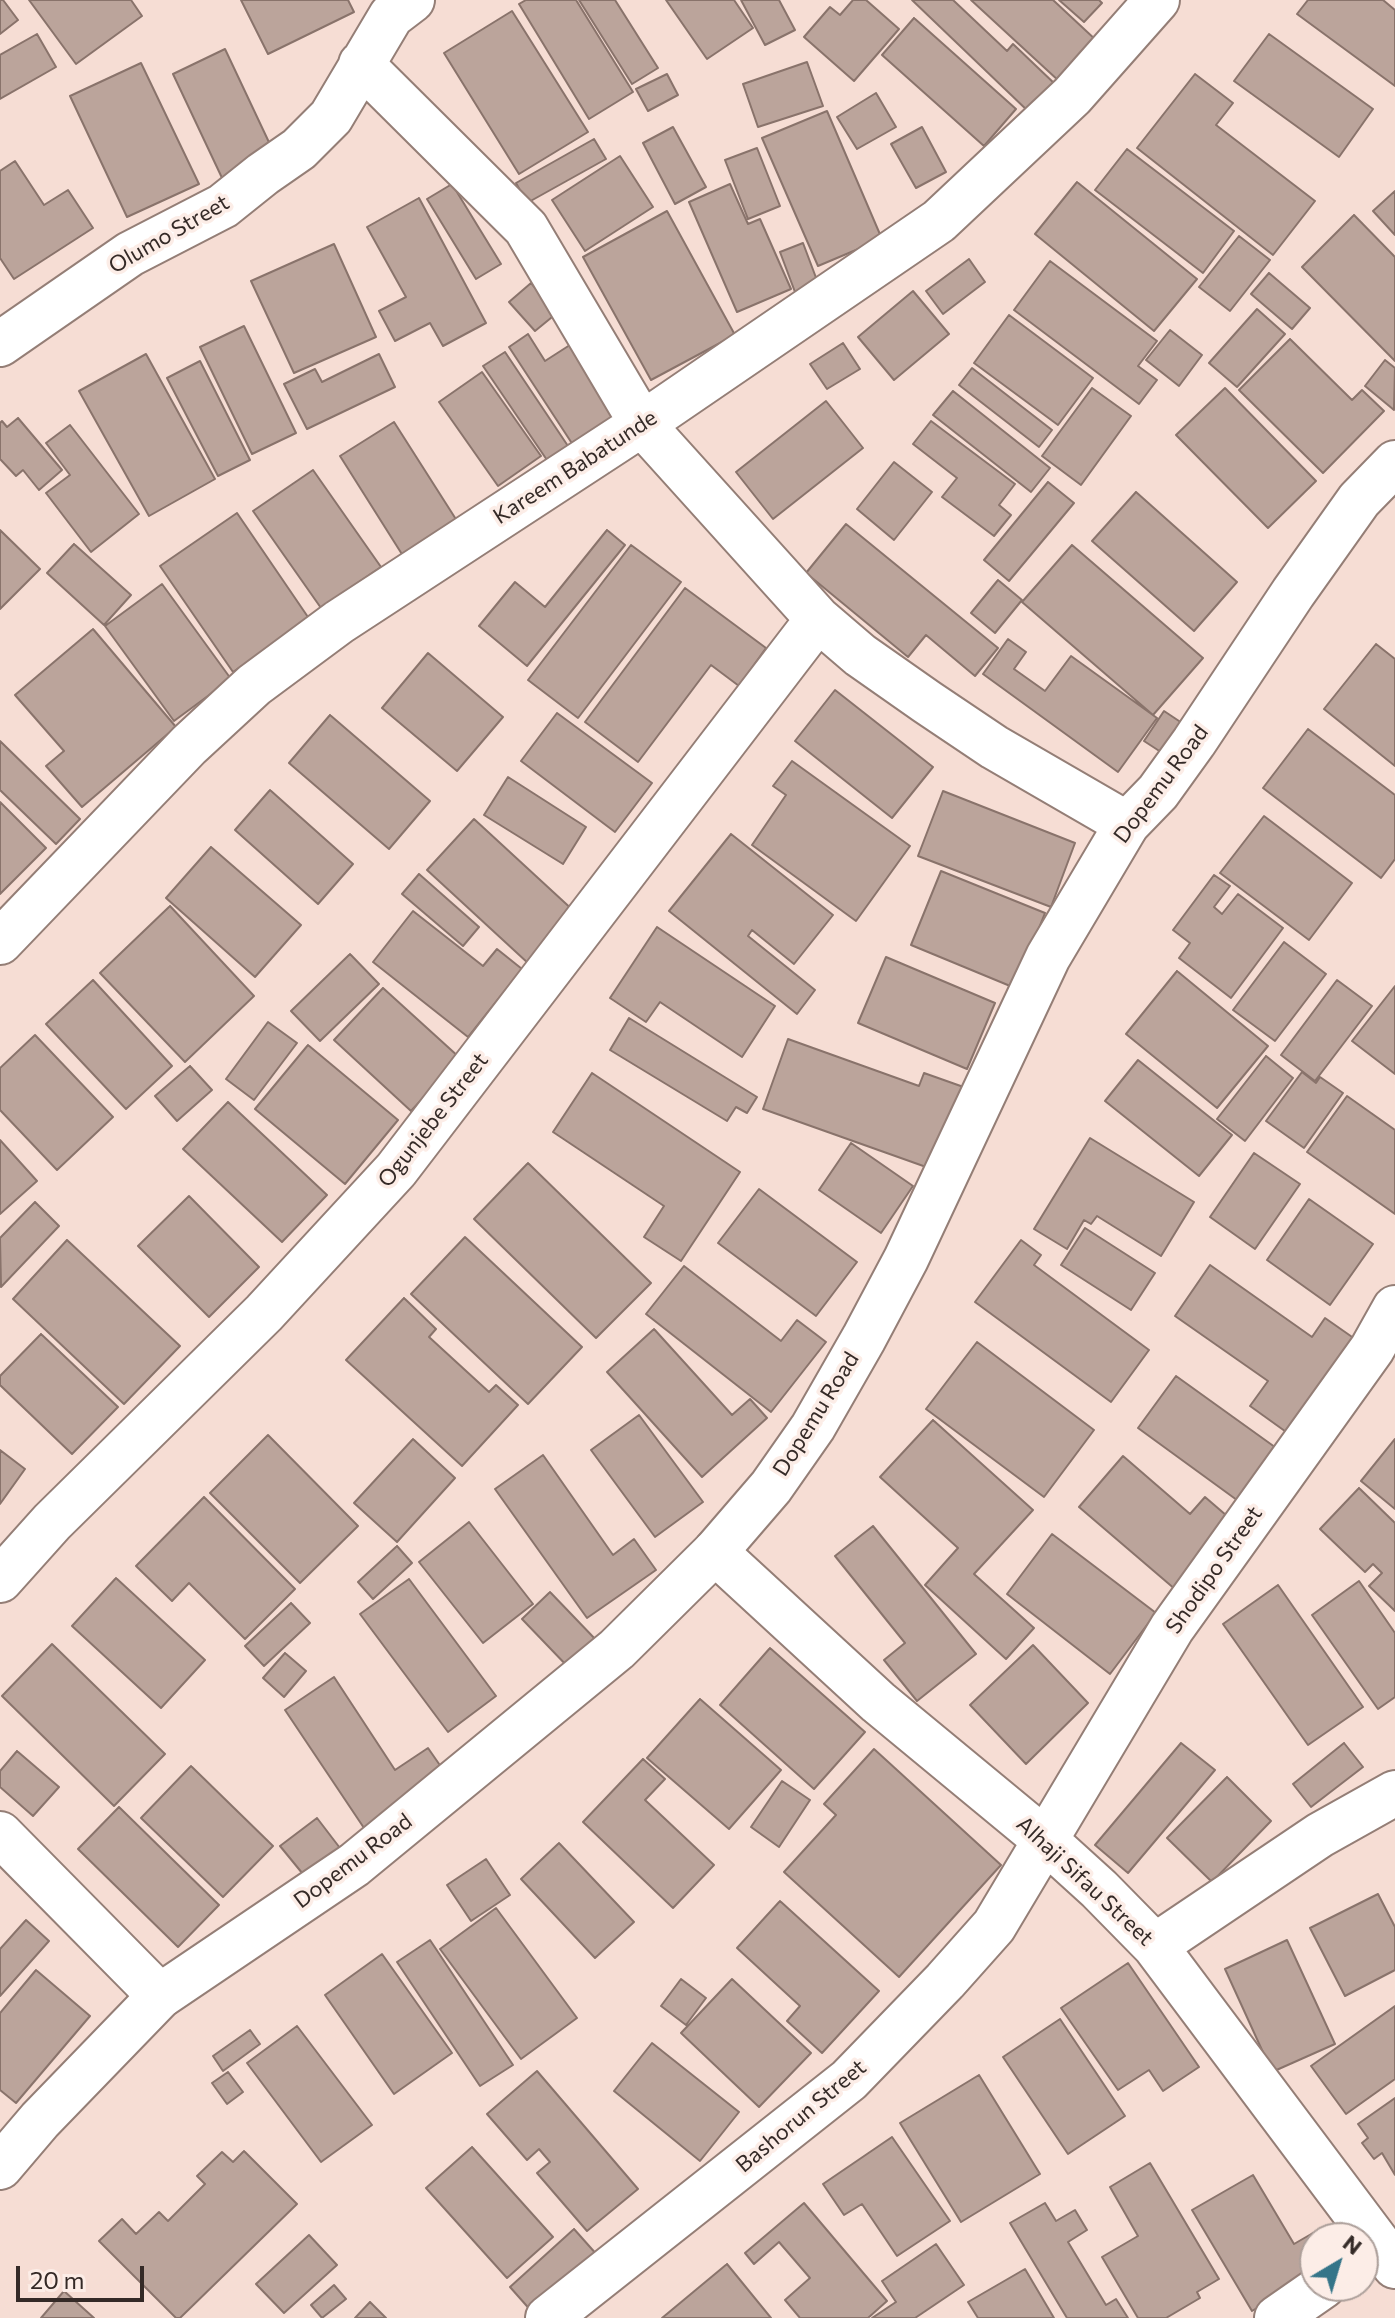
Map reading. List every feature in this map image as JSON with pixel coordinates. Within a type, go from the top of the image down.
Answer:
[{"type":"street","name":"Olumo Street","points":[[0,344],[130,254],[223,206],[299,149],[331,117],[391,16],[412,0]]},
{"type":"street","name":"Kareem Babatunde","points":[[0,942],[189,745],[254,685],[398,582],[642,424],[939,221],[1072,96],[1157,0]]},
{"type":"street","points":[[361,64],[526,228],[642,424],[818,619],[860,655],[994,747],[1127,824]]},
{"type":"street","name":"Dopemu Road","points":[[0,2167],[49,2110],[160,1996],[354,1865],[617,1649],[715,1552],[771,1487],[813,1427],[864,1338],[906,1259],[1048,957],[1127,824],[1158,792],[1194,742],[1359,500],[1395,463]]},
{"type":"street","name":"Ogunjebe Street","points":[[0,1580],[52,1522],[264,1313],[396,1170],[818,619]]},
{"type":"street","name":"Shodipo Street","points":[[1045,1840],[1172,1628],[1372,1349],[1395,1308]]},
{"type":"street","name":"Alhaji Sifau Street","points":[[715,1552],[878,1702],[1045,1840],[1155,1946],[1354,2222]]},
{"type":"street","points":[[1155,1946],[1320,1835],[1395,1793]]},
{"type":"street","points":[[0,1834],[160,1996]]},
{"type":"street","name":"Bashorun Street","points":[[548,2318],[849,2080],[994,1926],[1045,1840]]},
{"type":"street","points":[[1277,2318],[1300,2302]]},
{"type":"building","points":[[0,0],[18,20],[0,34]]},
{"type":"building","points":[[29,0],[131,0],[142,16],[76,64]]},
{"type":"building","points":[[241,0],[348,0],[354,12],[268,54]]},
{"type":"building","points":[[526,0],[576,0],[633,92],[589,119],[519,4]]},
{"type":"building","points":[[579,0],[615,0],[658,68],[632,84]]},
{"type":"building","points":[[666,0],[734,0],[753,28],[707,59]]},
{"type":"building","points":[[741,0],[779,0],[795,30],[765,45]]},
{"type":"building","points":[[853,0],[866,0],[899,29],[854,81],[804,37],[830,7],[840,15]]},
{"type":"building","points":[[912,0],[953,0],[1007,51],[1013,44],[1056,85],[1030,113]]},
{"type":"building","points":[[971,0],[1053,0],[1098,42],[1060,82]]},
{"type":"building","points":[[1059,0],[1099,0],[1102,3],[1084,22]]},
{"type":"building","points":[[1308,0],[1383,0],[1395,10],[1395,86],[1297,14]]},
{"type":"building","points":[[512,11],[588,132],[519,174],[444,53]]},
{"type":"building","points":[[914,18],[1016,109],[984,146],[882,55]]},
{"type":"building","points":[[37,34],[56,67],[0,99],[0,55]]},
{"type":"building","points":[[1269,34],[1373,109],[1339,157],[1234,81]]},
{"type":"building","points":[[225,49],[275,155],[223,180],[173,74]]},
{"type":"building","points":[[807,62],[823,106],[758,127],[743,84]]},
{"type":"building","points":[[141,63],[199,184],[127,217],[70,96]]},
{"type":"building","points":[[667,74],[678,95],[648,111],[636,89]]},
{"type":"building","points":[[1195,74],[1233,103],[1216,125],[1315,201],[1273,255],[1137,148]]},
{"type":"building","points":[[876,93],[896,127],[857,149],[837,117]]},
{"type":"building","points":[[827,111],[882,239],[818,266],[762,138]]},
{"type":"building","points":[[673,127],[706,187],[675,204],[643,143]]},
{"type":"building","points":[[922,127],[946,172],[916,188],[891,144]]},
{"type":"building","points":[[594,139],[606,159],[527,203],[516,183]]},
{"type":"building","points":[[757,148],[780,206],[748,219],[725,160]]},
{"type":"building","points":[[1127,149],[1234,231],[1203,273],[1095,190]]},
{"type":"building","points":[[620,156],[653,207],[585,251],[552,200]]},
{"type":"building","points":[[15,161],[44,205],[68,190],[93,228],[14,279],[0,258],[0,171]]},
{"type":"building","points":[[1077,182],[1197,279],[1154,331],[1035,234]]},
{"type":"building","points":[[452,184],[501,264],[476,279],[427,199]]},
{"type":"building","points":[[730,184],[748,224],[760,219],[791,289],[737,312],[689,202]]},
{"type":"building","points":[[1395,191],[1395,235],[1373,211]]},
{"type":"building","points":[[419,198],[486,323],[443,346],[430,323],[395,341],[379,311],[406,297],[367,227]]},
{"type":"building","points":[[667,211],[735,335],[651,380],[583,257]]},
{"type":"building","points":[[1354,215],[1395,257],[1395,361],[1302,267]]},
{"type":"building","points":[[1239,236],[1270,260],[1230,311],[1199,287]]},
{"type":"building","points":[[803,243],[818,283],[795,292],[780,252]]},
{"type":"building","points":[[334,244],[376,337],[294,373],[251,281]]},
{"type":"building","points":[[969,259],[985,282],[943,314],[926,291]]},
{"type":"building","points":[[1050,261],[1157,341],[1138,366],[1157,380],[1139,404],[1014,310]]},
{"type":"building","points":[[1269,273],[1310,308],[1292,329],[1251,294]]},
{"type":"building","points":[[531,283],[557,313],[535,331],[509,302]]},
{"type":"building","points":[[913,291],[949,334],[894,380],[858,337]]},
{"type":"building","points":[[1257,309],[1285,334],[1237,387],[1209,363]]},
{"type":"building","points":[[1009,315],[1093,378],[1058,425],[974,363]]},
{"type":"building","points":[[244,326],[296,433],[252,454],[200,347]]},
{"type":"building","points":[[1170,330],[1202,355],[1179,386],[1146,360]]},
{"type":"building","points":[[528,334],[545,361],[573,343],[622,417],[575,448],[509,347]]},
{"type":"building","points":[[1290,339],[1352,400],[1362,390],[1384,411],[1323,473],[1239,390]]},
{"type":"building","points":[[843,343],[860,369],[827,389],[810,364]]},
{"type":"building","points":[[505,352],[570,449],[549,463],[483,366]]},
{"type":"building","points":[[146,354],[215,479],[149,516],[79,391]]},
{"type":"building","points":[[379,354],[395,387],[307,429],[284,384],[315,369],[322,382]]},
{"type":"building","points":[[1385,360],[1395,368],[1394,410],[1365,386]]},
{"type":"building","points":[[200,361],[250,460],[218,476],[167,378]]},
{"type":"building","points":[[972,368],[1052,430],[1039,447],[959,385]]},
{"type":"building","points":[[482,372],[541,456],[498,486],[439,402]]},
{"type":"building","points":[[1092,388],[1131,416],[1081,485],[1042,456]]},
{"type":"building","points":[[1225,388],[1316,481],[1268,528],[1176,435]]},
{"type":"building","points":[[953,391],[1050,468],[1031,492],[933,415]]},
{"type":"building","points":[[826,401],[863,448],[773,519],[736,472]]},
{"type":"building","points":[[18,418],[62,470],[39,490],[23,470],[16,476],[0,459],[0,423],[2,421],[7,427]]},
{"type":"building","points":[[931,421],[1015,484],[999,505],[1011,515],[994,536],[942,497],[957,478],[913,444]]},
{"type":"building","points":[[394,422],[459,524],[405,559],[340,456]]},
{"type":"building","points":[[70,425],[139,514],[91,552],[46,493],[70,475],[46,443]]},
{"type":"building","points":[[894,462],[932,492],[894,540],[857,509]]},
{"type":"building","points":[[313,470],[381,567],[321,608],[253,511]]},
{"type":"building","points":[[1048,482],[1074,503],[1009,581],[984,560]]},
{"type":"building","points":[[1136,492],[1237,582],[1194,631],[1092,541]]},
{"type":"building","points":[[237,513],[310,620],[233,672],[160,566]]},
{"type":"building","points":[[846,524],[998,648],[975,676],[926,635],[908,657],[806,573]]},
{"type":"building","points":[[0,530],[40,569],[0,609]]},
{"type":"building","points":[[607,530],[625,545],[527,666],[479,626],[515,582],[545,607]]},
{"type":"building","points":[[74,544],[131,595],[104,625],[47,573]]},
{"type":"building","points":[[631,545],[681,582],[578,718],[528,680]]},
{"type":"building","points":[[1072,545],[1203,658],[1153,715],[1022,602]]},
{"type":"building","points":[[998,580],[1022,600],[995,633],[971,613]]},
{"type":"building","points":[[162,584],[231,679],[174,721],[105,626]]},
{"type":"building","points":[[685,588],[766,648],[739,686],[711,665],[638,762],[585,722]]},
{"type":"building","points":[[93,629],[176,727],[82,807],[46,766],[64,751],[15,695]]},
{"type":"building","points":[[1008,639],[1026,652],[1014,669],[1045,691],[1071,656],[1157,718],[1118,772],[983,674]]},
{"type":"building","points":[[1376,644],[1395,659],[1395,766],[1324,709]]},
{"type":"building","points":[[428,653],[503,717],[457,771],[382,708]]},
{"type":"building","points":[[835,690],[933,767],[892,818],[795,741]]},
{"type":"building","points":[[1164,711],[1188,727],[1167,756],[1144,741]]},
{"type":"building","points":[[557,713],[652,783],[615,832],[521,761]]},
{"type":"building","points":[[330,715],[430,801],[389,849],[289,763]]},
{"type":"building","points":[[1308,729],[1395,795],[1395,859],[1381,878],[1263,788]]},
{"type":"building","points":[[0,741],[80,819],[56,844],[0,790]]},
{"type":"building","points":[[792,761],[910,846],[856,921],[752,845],[786,795],[773,786]]},
{"type":"building","points":[[508,777],[586,827],[563,864],[484,815]]},
{"type":"building","points":[[270,790],[353,864],[318,904],[235,830]]},
{"type":"building","points":[[943,791],[1075,843],[1051,907],[918,856]]},
{"type":"building","points":[[0,802],[46,848],[0,894]]},
{"type":"building","points":[[1264,816],[1352,883],[1309,940],[1220,873]]},
{"type":"building","points":[[474,819],[576,913],[529,964],[427,870]]},
{"type":"building","points":[[731,834],[833,915],[794,964],[752,930],[748,936],[815,990],[797,1014],[669,911]]},
{"type":"building","points":[[211,847],[301,925],[255,977],[166,898]]},
{"type":"building","points":[[941,871],[1045,913],[1015,988],[911,945]]},
{"type":"building","points":[[419,874],[479,927],[463,946],[402,894]]},
{"type":"building","points":[[1214,875],[1230,886],[1214,907],[1222,914],[1238,894],[1283,928],[1231,998],[1179,958],[1190,943],[1173,930]]},
{"type":"building","points":[[170,906],[254,996],[185,1062],[100,973]]},
{"type":"building","points":[[413,911],[483,966],[497,949],[522,969],[468,1037],[373,962]]},
{"type":"building","points":[[657,927],[775,1006],[742,1057],[660,1002],[646,1022],[610,998]]},
{"type":"building","points":[[1284,942],[1326,974],[1275,1041],[1233,1010]]},
{"type":"building","points":[[350,954],[379,984],[320,1041],[291,1011]]},
{"type":"building","points":[[886,957],[995,1003],[967,1069],[858,1023]]},
{"type":"building","points":[[1177,971],[1268,1046],[1217,1108],[1126,1034]]},
{"type":"building","points":[[93,980],[172,1066],[126,1109],[46,1024]]},
{"type":"building","points":[[1337,980],[1372,1006],[1315,1081],[1281,1055]]},
{"type":"building","points":[[1395,986],[1395,1074],[1352,1041]]},
{"type":"building","points":[[383,988],[460,1058],[411,1111],[334,1040]]},
{"type":"building","points":[[629,1018],[757,1097],[747,1113],[736,1107],[727,1121],[610,1050]]},
{"type":"building","points":[[268,1022],[297,1043],[254,1100],[226,1079]]},
{"type":"building","points":[[35,1035],[113,1117],[57,1170],[0,1110],[0,1068]]},
{"type":"building","points":[[788,1039],[919,1086],[924,1073],[972,1090],[943,1173],[763,1109]]},
{"type":"building","points":[[308,1045],[398,1120],[345,1184],[255,1109]]},
{"type":"building","points":[[1266,1056],[1293,1078],[1245,1141],[1217,1119]]},
{"type":"building","points":[[1138,1060],[1232,1135],[1199,1176],[1105,1101]]},
{"type":"building","points":[[190,1066],[212,1090],[177,1121],[155,1096]]},
{"type":"building","points":[[1302,1072],[1316,1083],[1320,1077],[1343,1093],[1304,1148],[1266,1121]]},
{"type":"building","points":[[592,1073],[740,1172],[681,1261],[644,1237],[664,1206],[553,1132]]},
{"type":"building","points":[[1347,1096],[1395,1130],[1395,1214],[1307,1152]]},
{"type":"building","points":[[228,1102],[327,1195],[282,1242],[183,1149]]},
{"type":"building","points":[[1090,1138],[1194,1202],[1161,1256],[1097,1216],[1091,1224],[1084,1220],[1067,1249],[1034,1229]]},
{"type":"building","points":[[0,1140],[37,1181],[0,1214]]},
{"type":"building","points":[[851,1143],[913,1186],[881,1233],[819,1190]]},
{"type":"building","points":[[1254,1153],[1300,1184],[1255,1249],[1210,1217]]},
{"type":"building","points":[[528,1163],[651,1283],[596,1338],[474,1219]]},
{"type":"building","points":[[759,1189],[857,1262],[816,1316],[718,1243]]},
{"type":"building","points":[[189,1196],[259,1267],[209,1317],[138,1246]]},
{"type":"building","points":[[1309,1199],[1373,1244],[1330,1305],[1267,1260]]},
{"type":"building","points":[[35,1202],[59,1226],[1,1287],[0,1238]]},
{"type":"building","points":[[1085,1228],[1155,1273],[1131,1310],[1061,1265]]},
{"type":"building","points":[[465,1237],[582,1347],[528,1404],[411,1294]]},
{"type":"building","points":[[67,1240],[180,1346],[124,1404],[13,1299]]},
{"type":"building","points":[[1021,1240],[1041,1255],[1034,1265],[1149,1350],[1111,1402],[975,1302]]},
{"type":"building","points":[[1210,1265],[1312,1337],[1325,1318],[1355,1339],[1289,1434],[1250,1406],[1268,1381],[1175,1316]]},
{"type":"building","points":[[684,1266],[781,1341],[797,1320],[826,1342],[771,1412],[646,1314]]},
{"type":"building","points":[[404,1298],[436,1329],[429,1337],[489,1392],[496,1385],[518,1405],[462,1466],[346,1360]]},
{"type":"building","points":[[654,1329],[732,1415],[750,1399],[767,1418],[702,1477],[607,1372]]},
{"type":"building","points":[[41,1334],[118,1407],[72,1454],[0,1385],[0,1376]]},
{"type":"building","points":[[977,1342],[1094,1430],[1044,1497],[926,1409]]},
{"type":"building","points":[[1176,1376],[1279,1450],[1241,1503],[1138,1428]]},
{"type":"building","points":[[639,1415],[703,1502],[655,1537],[591,1450]]},
{"type":"building","points":[[933,1420],[1033,1510],[974,1574],[1034,1628],[1006,1659],[925,1585],[958,1548],[880,1477]]},
{"type":"building","points":[[268,1435],[358,1526],[300,1583],[210,1493]]},
{"type":"building","points":[[413,1439],[455,1478],[397,1542],[354,1503]]},
{"type":"building","points":[[1395,1439],[1395,1509],[1361,1481]]},
{"type":"building","points":[[0,1450],[25,1469],[0,1504]]},
{"type":"building","points":[[543,1455],[613,1555],[634,1539],[656,1570],[587,1618],[495,1489]]},
{"type":"building","points":[[1123,1456],[1190,1514],[1205,1497],[1234,1522],[1176,1590],[1079,1507]]},
{"type":"building","points":[[1359,1488],[1395,1523],[1395,1611],[1369,1586],[1382,1573],[1373,1564],[1365,1572],[1320,1529]]},
{"type":"building","points":[[204,1497],[295,1589],[245,1639],[189,1583],[172,1601],[136,1566]]},
{"type":"building","points":[[469,1522],[533,1604],[483,1643],[419,1562]]},
{"type":"building","points":[[873,1526],[976,1654],[917,1701],[884,1660],[905,1643],[835,1556]]},
{"type":"building","points":[[1052,1534],[1156,1613],[1110,1674],[1007,1594]]},
{"type":"building","points":[[397,1546],[412,1563],[373,1599],[358,1582]]},
{"type":"building","points":[[116,1578],[205,1660],[161,1708],[72,1626]]},
{"type":"building","points":[[409,1579],[496,1696],[448,1732],[360,1614]]},
{"type":"building","points":[[1359,1581],[1395,1633],[1395,1697],[1378,1709],[1312,1615]]},
{"type":"building","points":[[1278,1585],[1363,1707],[1308,1745],[1223,1624]]},
{"type":"building","points":[[550,1592],[598,1642],[570,1669],[522,1619]]},
{"type":"building","points":[[291,1603],[310,1623],[264,1666],[245,1646]]},
{"type":"building","points":[[52,1644],[165,1754],[114,1806],[2,1696]]},
{"type":"building","points":[[1033,1645],[1088,1703],[1026,1764],[970,1705]]},
{"type":"building","points":[[770,1648],[865,1732],[814,1789],[720,1705]]},
{"type":"building","points":[[285,1653],[306,1671],[284,1697],[263,1678]]},
{"type":"building","points":[[334,1677],[395,1770],[428,1748],[446,1774],[364,1828],[285,1710]]},
{"type":"building","points":[[700,1699],[781,1770],[729,1829],[647,1758]]},
{"type":"building","points":[[1181,1743],[1215,1770],[1128,1873],[1095,1845]]},
{"type":"building","points":[[1344,1743],[1363,1767],[1311,1807],[1293,1784]]},
{"type":"building","points":[[874,1749],[1001,1865],[899,1977],[784,1872],[836,1815],[824,1804]]},
{"type":"building","points":[[17,1751],[59,1787],[33,1816],[0,1787],[0,1771]]},
{"type":"building","points":[[643,1759],[665,1779],[645,1800],[714,1865],[673,1908],[583,1822]]},
{"type":"building","points":[[191,1766],[273,1846],[223,1897],[141,1818]]},
{"type":"building","points":[[1227,1777],[1271,1821],[1212,1882],[1167,1838]]},
{"type":"building","points":[[782,1781],[810,1800],[779,1847],[751,1827]]},
{"type":"building","points":[[119,1807],[219,1905],[178,1947],[78,1849]]},
{"type":"building","points":[[317,1818],[343,1852],[307,1879],[280,1846]]},
{"type":"building","points":[[559,1843],[634,1922],[595,1958],[521,1879]]},
{"type":"building","points":[[486,1859],[510,1895],[471,1921],[447,1885]]},
{"type":"building","points":[[1378,1894],[1395,1927],[1395,1970],[1345,1996],[1310,1928]]},
{"type":"building","points":[[780,1901],[879,1991],[822,2053],[787,2021],[800,2006],[737,1948]]},
{"type":"building","points":[[496,1908],[577,2018],[521,2059],[440,1949]]},
{"type":"building","points":[[26,1920],[49,1941],[0,1996],[0,1949]]},
{"type":"building","points":[[430,1940],[513,2065],[480,2086],[397,1962]]},
{"type":"building","points":[[1287,1940],[1335,2044],[1272,2072],[1225,1969]]},
{"type":"building","points":[[382,1954],[452,2053],[394,2094],[325,1995]]},
{"type":"building","points":[[1128,1963],[1199,2067],[1163,2091],[1149,2070],[1118,2090],[1061,2008]]},
{"type":"building","points":[[36,1970],[90,2016],[16,2103],[0,2090],[0,2013]]},
{"type":"building","points":[[681,1979],[706,1998],[686,2025],[661,2006]]},
{"type":"building","points":[[732,1979],[811,2053],[759,2107],[681,2033]]},
{"type":"building","points":[[1395,2006],[1395,2079],[1346,2114],[1311,2066]]},
{"type":"building","points":[[1060,2019],[1125,2116],[1068,2154],[1003,2057]]},
{"type":"building","points":[[297,2026],[372,2125],[321,2162],[247,2063]]},
{"type":"building","points":[[250,2030],[260,2044],[223,2071],[213,2056]]},
{"type":"building","points":[[652,2043],[739,2112],[700,2161],[614,2091]]},
{"type":"building","points":[[537,2071],[638,2189],[587,2231],[537,2173],[550,2162],[539,2149],[527,2160],[487,2114]]},
{"type":"building","points":[[228,2072],[243,2092],[227,2104],[212,2083]]},
{"type":"building","points":[[979,2075],[1040,2174],[961,2222],[900,2123]]},
{"type":"building","points":[[1395,2098],[1395,2175],[1382,2153],[1374,2159],[1362,2143],[1368,2138],[1358,2124]]},
{"type":"building","points":[[892,2137],[950,2221],[897,2256],[862,2204],[844,2215],[823,2184]]},
{"type":"building","points":[[472,2147],[553,2237],[507,2278],[426,2188]]},
{"type":"building","points":[[244,2151],[297,2204],[180,2318],[176,2318],[99,2241],[122,2219],[136,2234],[159,2212],[168,2221],[205,2184],[197,2176],[222,2152],[233,2162]]},
{"type":"building","points":[[1150,2163],[1219,2279],[1197,2292],[1200,2298],[1166,2318],[1138,2318],[1102,2257],[1138,2236],[1110,2187]]},
{"type":"building","points":[[1253,2175],[1294,2244],[1299,2241],[1299,2283],[1252,2311],[1192,2210]]},
{"type":"building","points":[[804,2203],[887,2301],[868,2318],[800,2318],[785,2300],[810,2278],[779,2242],[754,2264],[745,2253]]},
{"type":"building","points":[[1045,2203],[1056,2221],[1075,2210],[1087,2230],[1068,2242],[1106,2305],[1116,2299],[1128,2318],[1067,2318],[1010,2223]]},
{"type":"building","points":[[574,2229],[598,2256],[533,2313],[510,2287]]},
{"type":"building","points":[[309,2235],[337,2265],[284,2313],[256,2284]]},
{"type":"building","points":[[936,2244],[964,2285],[915,2318],[872,2318],[896,2302],[882,2281]]},
{"type":"building","points":[[727,2264],[771,2318],[662,2318]]},
{"type":"building","points":[[1025,2269],[1054,2318],[978,2318],[968,2302]]},
{"type":"building","points":[[334,2285],[346,2299],[322,2318],[311,2305]]},
{"type":"building","points":[[64,2291],[94,2318],[41,2318]]},
{"type":"building","points":[[370,2302],[386,2318],[355,2318]]}]
